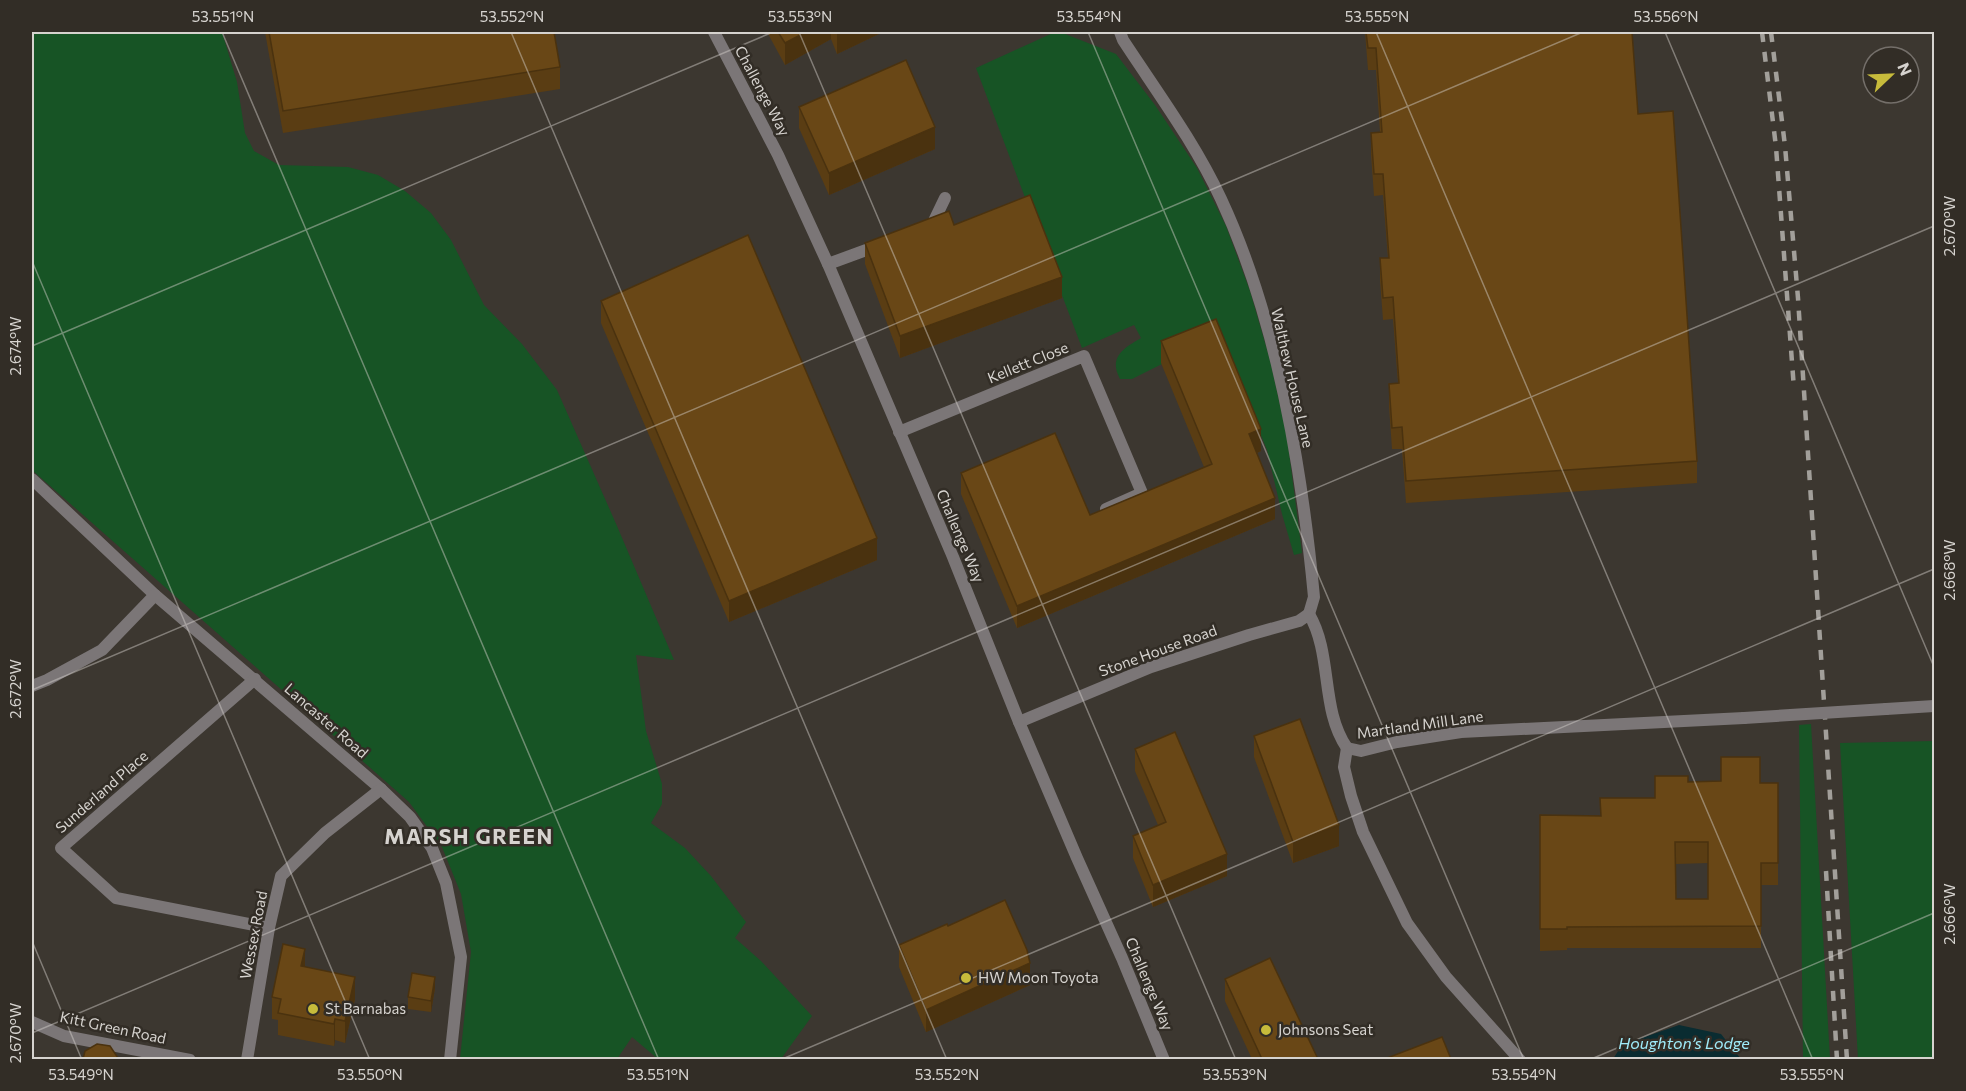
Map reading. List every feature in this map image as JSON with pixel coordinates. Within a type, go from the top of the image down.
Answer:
[{"type":"street","name":"Challenge Way","points":[[714,32],[778,155],[828,264],[953,557],[1019,722],[1164,1059]]},
{"type":"street","name":"Walthew House Lane","points":[[1121,36],[1195,152],[1221,198],[1247,261],[1277,368],[1298,470],[1314,597],[1309,614]]},
{"type":"street","points":[[914,233],[932,225],[945,198]]},
{"type":"street","points":[[828,264],[895,239]]},
{"type":"street","name":"Kellett Close","points":[[899,432],[1084,356],[1142,493],[1094,514]]},
{"type":"street","name":"Lancaster Road","points":[[32,479],[155,595],[381,789],[410,818],[432,848],[446,883],[461,957],[450,1059]]},
{"type":"street","points":[[32,686],[102,651],[155,595]]},
{"type":"street","points":[[1309,614],[1321,641],[1338,735],[1347,748]]},
{"type":"street","name":"Stone House Road","points":[[1019,722],[1151,667],[1299,621],[1309,614]]},
{"type":"street","name":"Sunderland Place","points":[[255,679],[61,848],[116,898],[269,928]]},
{"type":"street","name":"Martland Mill Lane","points":[[1520,1059],[1446,977],[1407,923],[1363,832],[1344,766],[1347,748],[1361,751],[1397,742],[1461,732],[1935,706]]},
{"type":"street","name":"Wessex Road","points":[[247,1059],[269,928],[281,876],[325,833],[381,789]]},
{"type":"street","name":"Kitt Green Road","points":[[32,1022],[64,1036],[190,1059]]},
{"type":"green space","points":[[32,32],[222,32],[237,82],[245,133],[254,151],[279,165],[348,167],[378,175],[405,191],[431,213],[451,240],[484,305],[522,344],[557,390],[674,660],[636,655],[646,731],[662,784],[662,804],[651,823],[685,848],[711,876],[746,922],[735,938],[761,961],[812,1016],[781,1059],[658,1059],[632,1037],[617,1059],[460,1059],[471,952],[461,894],[442,847],[409,802],[32,470]]},
{"type":"green space","points":[[1055,32],[1116,54],[1155,105],[1197,168],[1226,226],[1250,291],[1270,360],[1287,437],[1302,553],[1294,555],[1267,450],[1220,335],[1132,379],[1120,379],[1116,365],[1120,354],[1141,338],[1134,325],[1082,348],[976,68]]},
{"type":"green space","points":[[1811,724],[1830,1059],[1803,1059],[1799,725]]},
{"type":"green space","points":[[1934,741],[1934,1059],[1858,1059],[1840,743]]},
{"type":"water","name":"Houghton’s Lodge","points":[[1679,1025],[1721,1034],[1741,1059],[1613,1059],[1622,1045]]},
{"type":"building","points":[[269,32],[554,32],[560,67],[283,111]]},
{"type":"building","points":[[778,32],[806,32],[785,43]]},
{"type":"building","points":[[1366,32],[1632,32],[1638,114],[1673,111],[1697,461],[1406,481],[1402,427],[1392,428],[1389,384],[1399,383],[1393,297],[1383,298],[1380,258],[1389,258],[1383,174],[1374,174],[1371,133],[1382,132],[1376,48],[1368,48]]},
{"type":"building","points":[[906,60],[935,127],[829,173],[799,107]]},
{"type":"building","points":[[1030,195],[1062,277],[900,336],[865,243],[949,211],[954,225]]},
{"type":"building","points":[[748,235],[877,538],[729,601],[601,301]]},
{"type":"building","points":[[1216,319],[1261,429],[1249,434],[1275,498],[1017,606],[961,473],[1055,433],[1090,515],[1212,464],[1161,341]]},
{"type":"building","points":[[1300,719],[1339,825],[1293,842],[1254,736]]},
{"type":"building","points":[[1175,732],[1227,854],[1153,885],[1133,836],[1166,822],[1135,749]]},
{"type":"building","points":[[1721,757],[1760,757],[1760,783],[1778,783],[1778,863],[1761,863],[1761,926],[1540,929],[1540,815],[1601,816],[1600,798],[1655,798],[1655,776],[1688,776],[1688,782],[1721,781]],"holes":[[[1675,842],[1708,842],[1708,899],[1676,899]]]},
{"type":"building","name":"HW Moon Toyota","points":[[1005,900],[1027,950],[1030,963],[926,1010],[899,945]]},
{"type":"building","points":[[283,944],[305,949],[301,966],[355,977],[345,1021],[335,1019],[334,1024],[278,1013],[281,999],[272,997]]},
{"type":"building","name":"Johnsons Seat","points":[[1270,958],[1318,1059],[1262,1059],[1225,979]]},
{"type":"building","points":[[412,973],[435,977],[431,1001],[408,997]]},
{"type":"building","points":[[1442,1037],[1451,1059],[1387,1058]]},
{"type":"building","points":[[97,1044],[110,1046],[118,1059],[83,1059],[85,1051]]},
{"type":"railway","points":[[1762,32],[1776,147],[1794,389]]},
{"type":"railway","points":[[1771,32],[1785,146],[1798,298],[1847,1060]]},
{"type":"railway","points":[[1826,871],[1837,1060]]},
{"type":"place","name":"HW Moon Toyota","points":[[966,978]]},
{"type":"place","name":"St Barnabas","points":[[313,1009]]},
{"type":"place","name":"Johnsons Seat","points":[[1266,1030]]},
{"type":"district","name":"MARSH GREEN","points":[[469,837]]}]
